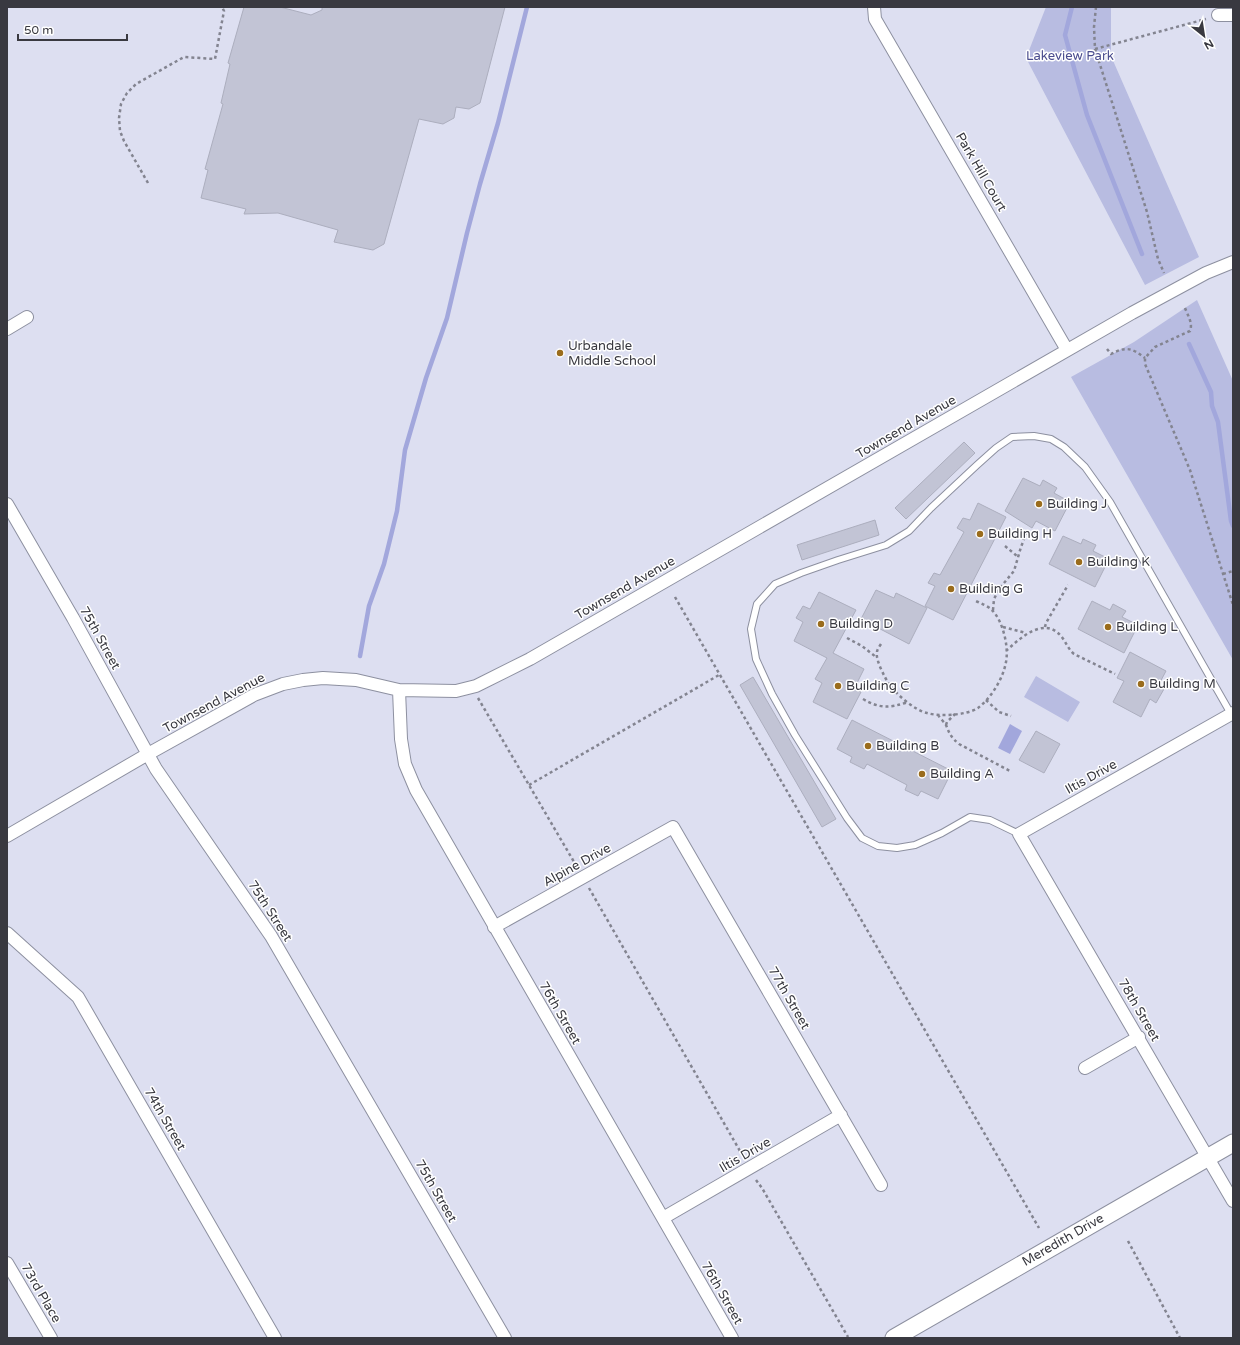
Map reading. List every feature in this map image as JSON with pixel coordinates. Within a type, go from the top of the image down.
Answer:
[{"type":"main road","name":"Meredith Drive","points":[[894,1338],[1233,1143]]},
{"type":"street","name":"Park Hill Court","points":[[874,7],[875,19],[1068,350]]},
{"type":"street","points":[[1218,15],[1233,15]]},
{"type":"street","name":"Townsend Avenue","points":[[7,836],[148,754],[254,695],[283,684],[323,678],[356,680],[399,690],[456,691],[472,687],[498,676],[1159,298],[1206,273],[1233,262]]},
{"type":"street","points":[[7,329],[27,317]]},
{"type":"street","name":"75th Street","points":[[7,504],[73,618],[156,769],[271,936],[505,1338]]},
{"type":"street","name":"76th Street","points":[[399,690],[401,739],[405,764],[416,790],[732,1338]]},
{"type":"street","name":"Iltis Drive","points":[[1019,834],[1232,713]]},
{"type":"street","name":"Alpine Drive","points":[[494,927],[673,827]]},
{"type":"street","name":"77th Street","points":[[673,827],[881,1185]]},
{"type":"street","name":"78th Street","points":[[1019,834],[1233,1201]]},
{"type":"street","name":"74th Street","points":[[7,933],[78,997],[275,1338]]},
{"type":"street","points":[[1085,1068],[1138,1037]]},
{"type":"street","name":"Iltis Drive","points":[[663,1218],[841,1115]]},
{"type":"street","name":"73rd Place","points":[[7,1263],[51,1338]]},
{"type":"lane","points":[[1019,834],[990,820],[970,817],[942,834],[915,846],[896,848],[878,846],[862,838],[847,818],[795,735],[772,694],[756,658],[751,629],[757,604],[775,584],[823,565],[886,545],[909,531],[978,464],[996,448],[1012,437],[1034,436],[1051,439],[1064,447],[1085,467],[1110,502],[1232,713]]},
{"type":"path","points":[[148,183],[124,141],[120,131],[119,118],[121,104],[127,93],[136,84],[184,56],[215,59],[224,11],[222,7]]},
{"type":"path","points":[[1096,7],[1094,27],[1095,49],[1143,200],[1154,238],[1158,259],[1164,273]]},
{"type":"path","points":[[1095,49],[1218,15]]},
{"type":"path","points":[[1185,308],[1191,321],[1192,327],[1190,331],[1155,347],[1145,358],[1145,364],[1190,470],[1233,605]]},
{"type":"path","points":[[1108,349],[1111,354],[1126,348],[1132,349],[1145,358]]},
{"type":"path","points":[[993,611],[994,599],[999,589],[1014,571],[1017,556],[1028,529]]},
{"type":"path","points":[[1005,546],[1017,556]]},
{"type":"path","points":[[1223,574],[1233,571]]},
{"type":"path","points":[[1045,627],[1068,585]]},
{"type":"path","points":[[675,597],[1039,1228]]},
{"type":"path","points":[[881,644],[876,652],[877,657],[889,684],[908,702],[927,713],[955,714],[969,712],[976,709],[986,700],[1000,681],[1007,660],[1003,627],[993,611],[976,601]]},
{"type":"path","points":[[1003,627],[1027,634]]},
{"type":"path","points":[[1006,651],[1027,634],[1045,627],[1052,629],[1062,637],[1074,654],[1115,674]]},
{"type":"path","points":[[846,638],[862,646],[877,657]]},
{"type":"path","points":[[529,785],[719,675]]},
{"type":"path","points":[[472,687],[572,861],[584,877],[742,1153],[748,1169],[762,1188],[848,1337]]},
{"type":"path","points":[[863,699],[872,705],[884,707],[892,707],[908,702]]},
{"type":"path","points":[[986,700],[999,712],[1011,716]]},
{"type":"path","points":[[937,714],[946,725],[949,735],[960,744],[1010,771]]},
{"type":"path","points":[[946,725],[955,714]]},
{"type":"path","points":[[1128,1241],[1180,1338]]},
{"type":"green space","name":"Lakeview Park","points":[[1046,7],[1111,7],[1111,56],[1199,257],[1145,285],[1026,58]]},
{"type":"green space","points":[[1197,300],[1233,381],[1233,660],[1071,377],[1134,342]]},
{"type":"green space","points":[[1036,676],[1080,702],[1068,722],[1024,697]]},
{"type":"shaded area","points":[[1010,724],[1022,731],[1010,754],[998,748]]},
{"type":"building","points":[[244,7],[280,7],[311,15],[322,10],[322,7],[505,7],[480,103],[469,109],[456,107],[454,118],[443,124],[419,119],[384,244],[373,250],[334,242],[338,230],[278,213],[244,214],[246,209],[201,198],[208,170],[205,169],[223,104],[221,103],[230,64],[228,63]]},
{"type":"building","points":[[964,442],[975,453],[906,519],[895,508]]},
{"type":"building","name":"Building J","points":[[1023,478],[1040,486],[1043,480],[1057,488],[1054,493],[1070,502],[1055,531],[1036,521],[1032,528],[1005,511]]},
{"type":"building","points":[[978,503],[1006,517],[953,620],[925,606],[935,586],[928,583],[934,573],[940,575],[964,532],[957,528],[963,518],[970,520]]},
{"type":"building","points":[[875,520],[879,535],[802,560],[797,545]]},
{"type":"building","name":"Building K","points":[[1063,536],[1081,544],[1083,539],[1096,545],[1093,551],[1109,559],[1095,587],[1049,564]]},
{"type":"building","points":[[876,590],[894,598],[896,593],[927,608],[909,644],[861,619]]},
{"type":"building","points":[[819,592],[856,610],[833,653],[864,669],[854,689],[861,692],[847,719],[813,702],[822,683],[815,679],[827,658],[794,641],[803,622],[796,618],[803,606],[810,609]]},
{"type":"building","name":"Building L","points":[[1092,601],[1110,610],[1113,604],[1126,611],[1122,617],[1138,625],[1124,653],[1078,629]]},
{"type":"building","name":"Building M","points":[[1130,652],[1166,671],[1158,686],[1164,689],[1156,703],[1150,699],[1141,717],[1113,702],[1124,681],[1117,678]]},
{"type":"building","points":[[753,677],[836,819],[822,827],[740,685]]},
{"type":"building","points":[[852,720],[952,771],[938,799],[921,791],[918,796],[905,790],[907,785],[867,764],[864,769],[850,762],[852,757],[837,749]]},
{"type":"building","points":[[1036,731],[1060,744],[1044,773],[1019,760]]},
{"type":"waterway","points":[[360,656],[369,606],[384,564],[397,511],[405,450],[426,378],[447,318],[467,233],[498,123],[527,7]]},
{"type":"waterway","points":[[1072,7],[1065,35],[1087,115],[1142,254]]},
{"type":"waterway","points":[[1189,344],[1211,392],[1212,406],[1218,422],[1231,521],[1233,526]]},
{"type":"place","name":"Urbandale Middle School","points":[[560,353]]},
{"type":"place","name":"Building J","points":[[1039,504]]},
{"type":"place","name":"Building H","points":[[980,534]]},
{"type":"place","name":"Building K","points":[[1079,562]]},
{"type":"place","name":"Building G","points":[[951,589]]},
{"type":"place","name":"Building D","points":[[821,624]]},
{"type":"place","name":"Building L","points":[[1108,627]]},
{"type":"place","name":"Building M","points":[[1141,684]]},
{"type":"place","name":"Building C","points":[[838,686]]},
{"type":"place","name":"Building B","points":[[868,746]]},
{"type":"place","name":"Building A","points":[[922,774]]}]
